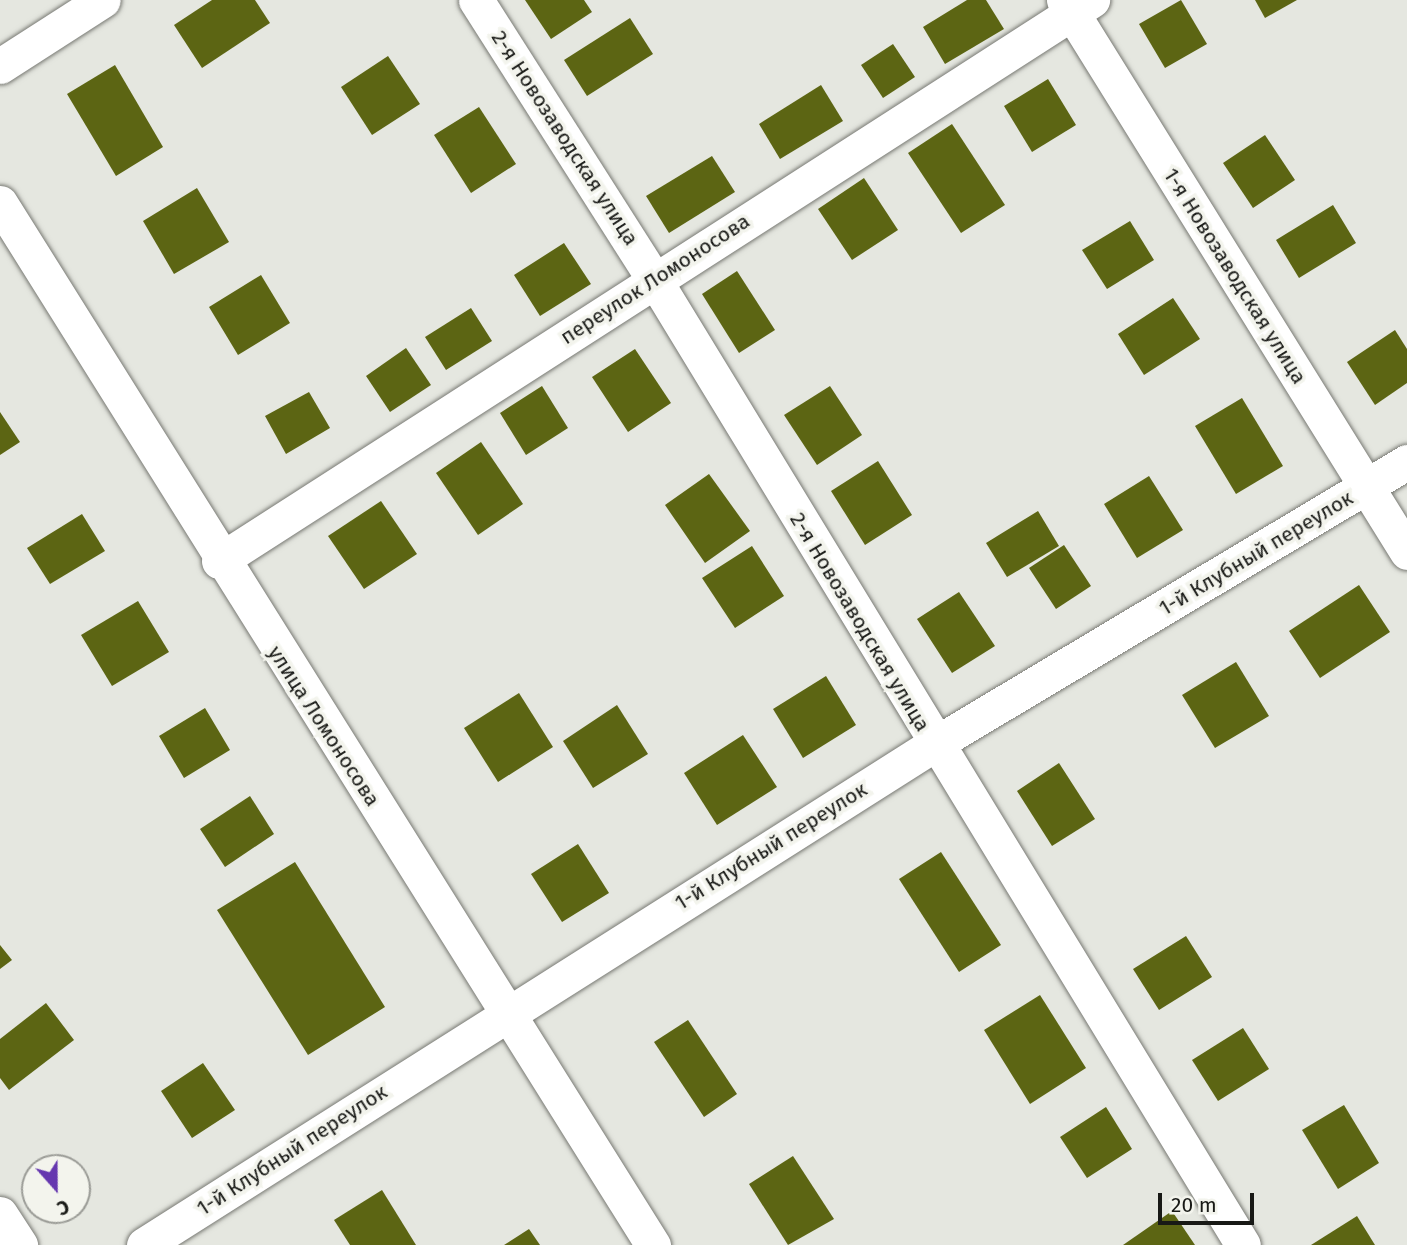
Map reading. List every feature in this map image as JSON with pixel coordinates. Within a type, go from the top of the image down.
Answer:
[{"type":"street","points":[[0,66],[103,0]]},
{"type":"street","name":"2-я Новозаводская улица","points":[[477,0],[654,279],[933,745],[1243,1245]]},
{"type":"street","name":"переулок Ломоносова","points":[[219,561],[1076,4]]},
{"type":"street","name":"1-я Новозаводская улица","points":[[1076,4],[1407,552]]},
{"type":"street","name":"улица Ломоносова","points":[[0,203],[219,561],[653,1245]]},
{"type":"street","name":"1-й Клубный переулок","points":[[144,1245],[506,1012],[933,745],[1407,462]]},
{"type":"street","points":[[0,1214],[20,1245]]},
{"type":"building","points":[[212,0],[255,0],[270,23],[202,68],[174,25]]},
{"type":"building","points":[[525,0],[584,0],[592,12],[551,39]]},
{"type":"building","points":[[967,0],[986,0],[1004,29],[945,64],[923,27]]},
{"type":"building","points":[[1181,0],[1207,44],[1165,68],[1139,24]]},
{"type":"building","points":[[1255,0],[1297,0],[1265,18]]},
{"type":"building","points":[[630,18],[653,54],[587,96],[564,60]]},
{"type":"building","points":[[893,44],[915,77],[883,98],[861,65]]},
{"type":"building","points":[[388,56],[420,104],[372,135],[341,87]]},
{"type":"building","points":[[115,65],[163,147],[116,176],[67,94]]},
{"type":"building","points":[[1048,79],[1076,125],[1032,152],[1004,106]]},
{"type":"building","points":[[821,85],[843,121],[780,159],[759,124]]},
{"type":"building","points":[[479,107],[516,164],[471,193],[434,135]]},
{"type":"building","points":[[952,124],[1005,205],[961,233],[908,153]]},
{"type":"building","points":[[1265,135],[1295,180],[1253,208],[1223,163]]},
{"type":"building","points":[[712,156],[735,192],[669,233],[646,196]]},
{"type":"building","points":[[864,178],[898,230],[852,260],[818,209]]},
{"type":"building","points":[[197,188],[229,242],[174,274],[143,221]]},
{"type":"building","points":[[1333,205],[1356,243],[1299,278],[1276,240]]},
{"type":"building","points":[[1130,221],[1154,260],[1107,289],[1082,250]]},
{"type":"building","points":[[564,243],[591,284],[540,316],[514,275]]},
{"type":"building","points":[[737,271],[775,330],[739,353],[702,294]]},
{"type":"building","points":[[261,275],[290,323],[238,355],[209,307]]},
{"type":"building","points":[[1173,298],[1200,339],[1144,375],[1118,334]]},
{"type":"building","points":[[471,308],[492,341],[446,370],[425,337]]},
{"type":"building","points":[[1395,330],[1407,349],[1407,383],[1375,405],[1347,362]]},
{"type":"building","points":[[406,348],[431,385],[390,412],[366,376]]},
{"type":"building","points":[[635,349],[671,403],[628,432],[592,377]]},
{"type":"building","points":[[542,386],[568,428],[526,455],[500,413]]},
{"type":"building","points":[[830,386],[862,435],[817,465],[784,415]]},
{"type":"building","points":[[309,392],[330,428],[286,454],[265,416]]},
{"type":"building","points":[[1242,398],[1283,466],[1236,494],[1195,426]]},
{"type":"building","points":[[0,412],[20,442],[0,455]]},
{"type":"building","points":[[481,442],[523,504],[478,535],[436,473]]},
{"type":"building","points":[[878,461],[912,515],[865,545],[831,491]]},
{"type":"building","points":[[709,474],[750,531],[705,563],[665,505]]},
{"type":"building","points":[[1149,476],[1183,530],[1137,558],[1104,504]]},
{"type":"building","points":[[381,501],[417,554],[364,589],[328,536]]},
{"type":"building","points":[[1038,511],[1059,546],[1007,577],[986,543]]},
{"type":"building","points":[[82,514],[105,551],[50,584],[27,548]]},
{"type":"building","points":[[1064,545],[1091,586],[1056,609],[1029,568]]},
{"type":"building","points":[[752,546],[784,596],[735,628],[702,578]]},
{"type":"building","points":[[1359,585],[1390,632],[1320,678],[1289,631]]},
{"type":"building","points":[[959,592],[995,646],[952,673],[917,619]]},
{"type":"building","points":[[138,601],[169,652],[112,686],[81,635]]},
{"type":"building","points":[[1236,662],[1269,716],[1215,748],[1182,695]]},
{"type":"building","points":[[826,676],[856,725],[803,758],[773,709]]},
{"type":"building","points":[[519,693],[553,747],[498,782],[464,728]]},
{"type":"building","points":[[617,705],[648,754],[593,788],[563,741]]},
{"type":"building","points":[[205,708],[230,750],[184,778],[159,736]]},
{"type":"building","points":[[743,735],[777,787],[717,825],[684,773]]},
{"type":"building","points":[[1059,763],[1095,819],[1052,846],[1017,791]]},
{"type":"building","points":[[250,796],[274,834],[225,867],[200,829]]},
{"type":"building","points":[[578,844],[609,893],[562,922],[531,874]]},
{"type":"building","points":[[941,852],[1001,945],[959,972],[899,879]]},
{"type":"building","points":[[295,862],[385,1007],[308,1055],[217,910]]},
{"type":"building","points":[[1186,936],[1212,977],[1159,1010],[1133,969]]},
{"type":"building","points":[[0,945],[12,960],[0,969]]},
{"type":"building","points":[[1040,995],[1086,1068],[1030,1104],[984,1030]]},
{"type":"building","points":[[46,1003],[74,1040],[9,1090],[0,1078],[0,1039]]},
{"type":"building","points":[[688,1020],[737,1094],[704,1117],[654,1042]]},
{"type":"building","points":[[1243,1028],[1269,1069],[1218,1101],[1192,1060]]},
{"type":"building","points":[[203,1063],[235,1110],[192,1138],[161,1091]]},
{"type":"building","points":[[1344,1105],[1379,1163],[1338,1189],[1302,1130]]},
{"type":"building","points":[[1106,1107],[1132,1149],[1087,1178],[1060,1137]]},
{"type":"building","points":[[793,1156],[834,1219],[788,1245],[749,1184]]},
{"type":"building","points":[[382,1190],[416,1245],[350,1245],[334,1220]]},
{"type":"building","points":[[1172,1211],[1195,1245],[1123,1245]]},
{"type":"building","points":[[1357,1216],[1375,1245],[1311,1245]]},
{"type":"building","points":[[529,1229],[540,1245],[504,1245]]}]
